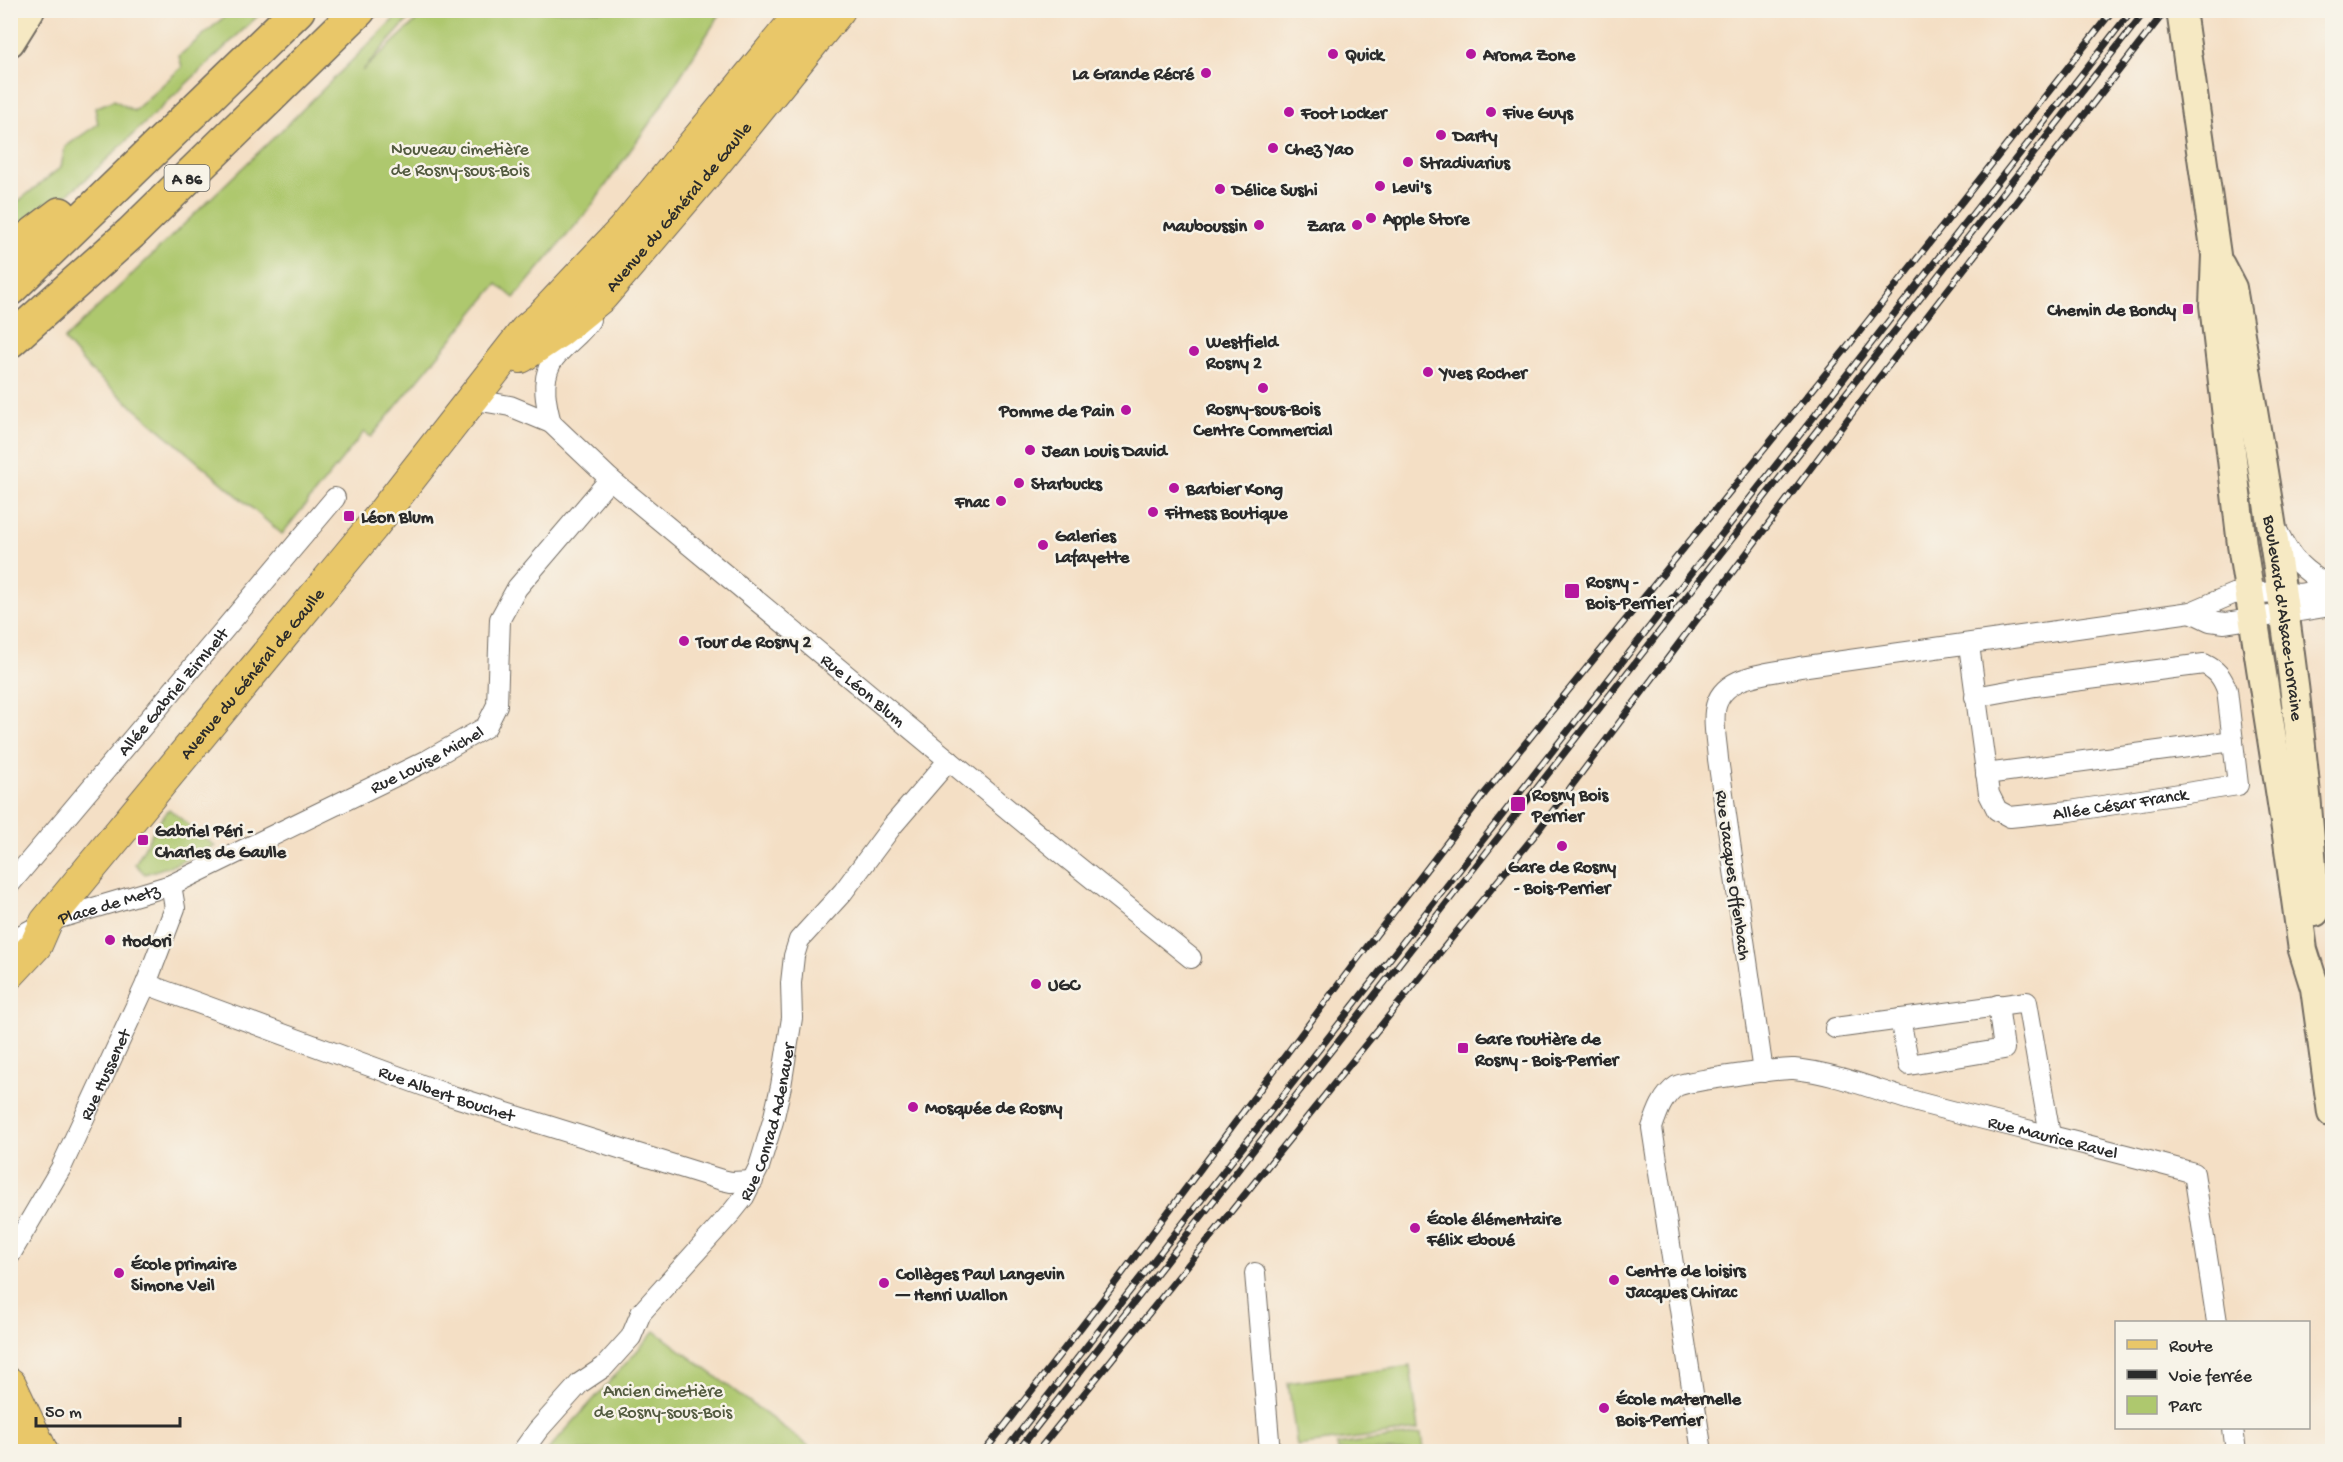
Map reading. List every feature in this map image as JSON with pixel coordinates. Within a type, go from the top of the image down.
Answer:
[{"type":"highway","name":"A 86","points":[[10,289],[298,10]]},
{"type":"highway","name":"A 86","points":[[10,341],[131,233],[359,10]]},
{"type":"highway","points":[[10,252],[39,232],[86,191],[218,86]]},
{"type":"main road","points":[[10,42],[30,10]]},
{"type":"main road","name":"Avenue du Général de Gaulle","points":[[10,973],[36,945],[46,922],[372,527],[526,330],[623,230],[804,10]]},
{"type":"main road","name":"Avenue du Général de Gaulle","points":[[492,374],[558,332],[602,296],[711,168],[839,10]]},
{"type":"main road","name":"Boulevard d'Alsace-Lorraine","points":[[2181,10],[2216,255],[2214,305],[2251,605],[2288,842],[2302,950],[2315,988]]},
{"type":"main road","name":"Boulevard d'Alsace-Lorraine","points":[[2216,255],[2232,288],[2292,658],[2311,836],[2316,947],[2315,988],[2332,1113]]},
{"type":"main road","points":[[10,1384],[42,1452]]},
{"type":"street","points":[[551,423],[545,399],[545,383],[551,362],[587,324],[602,296]]},
{"type":"street","name":"Rue Léon Blum","points":[[470,399],[510,406],[551,423],[610,479],[1191,958]]},
{"type":"street","name":"Rue Louise Michel","points":[[171,885],[428,760],[486,727],[497,705],[500,619],[517,588],[610,479]]},
{"type":"street","name":"Allée Gabriel Zirnhelt","points":[[10,884],[335,498]]},
{"type":"street","points":[[2251,605],[2282,602],[2325,607],[2332,592],[2304,571],[2287,551],[2270,517]]},
{"type":"street","name":"Rue Jacques Offenbach","points":[[1764,1072],[1718,759],[1714,711],[1721,692],[1739,680],[1800,667],[2191,612],[2233,594],[2251,605],[2225,623],[2211,621],[2191,612]]},
{"type":"street","name":"Allée César Franck","points":[[1969,645],[1975,697],[1989,794],[1997,810],[2010,817],[2070,811],[2238,786],[2227,690],[2216,670],[2204,664],[2035,686],[1975,697]]},
{"type":"street","points":[[1986,774],[2233,741]]},
{"type":"street","name":"Rue Conrad Adenauer","points":[[522,1452],[538,1430],[580,1383],[604,1367],[631,1337],[641,1313],[732,1212],[753,1181],[774,1121],[781,1086],[792,1018],[790,983],[799,940],[843,892],[893,825],[949,760]]},
{"type":"street","name":"Place de Metz","points":[[13,933],[171,885]]},
{"type":"street","name":"Rue Hussenet","points":[[10,1255],[61,1168],[146,984],[175,908],[171,885]]},
{"type":"street","name":"Rue Albert Bouchet","points":[[146,984],[449,1095],[722,1180],[753,1181]]},
{"type":"street","points":[[1835,1028],[2027,1002],[2050,1135]]},
{"type":"street","points":[[1900,1019],[1909,1065],[2004,1049],[1998,1005]]},
{"type":"street","name":"Rue Maurice Ravel","points":[[1764,1072],[1793,1069],[1849,1081],[1920,1102],[2194,1173],[2217,1321]]},
{"type":"street","points":[[1702,1452],[1652,1128],[1659,1106],[1678,1086],[1764,1072]]},
{"type":"street","points":[[1255,1273],[1270,1452]]},
{"type":"street","points":[[2233,1429],[2236,1452]]},
{"type":"green space","points":[[231,11],[263,11],[85,180],[11,236],[11,207],[61,167],[65,147],[98,124],[95,108],[114,100],[134,111],[182,67],[179,56]]},
{"type":"green space","name":"Nouveau cimetière de Rosny-sous-Bois","points":[[402,11],[416,11],[362,71],[427,11],[722,11],[658,111],[590,208],[514,298],[497,284],[371,437],[364,432],[282,534],[90,370],[64,340]]},
{"type":"green space","points":[[169,809],[215,846],[176,864],[145,874],[135,864]]},
{"type":"green space","name":"Ancien cimetière de Rosny-sous-Bois","points":[[655,1331],[815,1451],[547,1451]]},
{"type":"green space","points":[[1410,1366],[1419,1430],[1297,1446],[1288,1383]]},
{"type":"green space","points":[[1421,1434],[1423,1451],[1338,1451],[1337,1445]]},
{"type":"railway","points":[[984,1452],[1103,1299],[1485,793],[1849,345],[2113,10]]},
{"type":"railway","points":[[1004,1452],[2132,10]]},
{"type":"railway","points":[[1017,1452],[2146,10]]},
{"type":"railway","points":[[1037,1452],[1534,836],[1868,392],[2166,10]]},
{"type":"place","name":"Quick","points":[[1333,54]]},
{"type":"place","name":"Aroma Zone","points":[[1471,54]]},
{"type":"place","name":"La Grande Récré","points":[[1206,73]]},
{"type":"place","name":"Foot Locker","points":[[1289,112]]},
{"type":"place","name":"Five Guys","points":[[1491,112]]},
{"type":"place","name":"Darty","points":[[1441,135]]},
{"type":"place","name":"Chez Yao","points":[[1273,148]]},
{"type":"place","name":"Stradivarius","points":[[1408,162]]},
{"type":"place","name":"Levi's","points":[[1380,186]]},
{"type":"place","name":"Délice Sushi","points":[[1220,189]]},
{"type":"place","name":"Apple Store","points":[[1371,218]]},
{"type":"place","name":"Mauboussin","points":[[1259,225]]},
{"type":"place","name":"Zara","points":[[1357,225]]},
{"type":"place","name":"Chemin de Bondy","points":[[2188,309]]},
{"type":"place","name":"Westfield Rosny 2","points":[[1194,351]]},
{"type":"place","name":"Yves Rocher","points":[[1428,372]]},
{"type":"place","name":"Rosny-sous-Bois Centre Commercial","points":[[1263,388]]},
{"type":"place","name":"Pomme de Pain","points":[[1126,410]]},
{"type":"place","name":"Jean Louis David","points":[[1030,450]]},
{"type":"place","name":"Starbucks","points":[[1019,483]]},
{"type":"place","name":"Barbier Kong","points":[[1174,488]]},
{"type":"place","name":"Fnac","points":[[1001,501]]},
{"type":"place","name":"Fitness Boutique","points":[[1153,512]]},
{"type":"place","name":"Léon Blum","points":[[349,516]]},
{"type":"place","name":"Galeries Lafayette","points":[[1043,545]]},
{"type":"place","name":"Rosny - Bois-Perrier","points":[[1572,591]]},
{"type":"place","name":"Tour de Rosny 2","points":[[684,641]]},
{"type":"place","name":"Rosny Bois Perrier","points":[[1518,804]]},
{"type":"place","name":"Gabriel Péri - Charles de Gaulle","points":[[143,840]]},
{"type":"place","name":"Gare de Rosny - Bois-Perrier","points":[[1562,846]]},
{"type":"place","name":"Hodori","points":[[110,940]]},
{"type":"place","name":"UGC","points":[[1036,984]]},
{"type":"place","name":"Gare routière de Rosny - Bois-Perrier","points":[[1463,1048]]},
{"type":"place","name":"Mosquée de Rosny","points":[[913,1107]]},
{"type":"place","name":"École élémentaire Félix Eboué","points":[[1415,1228]]},
{"type":"place","name":"École primaire Simone Veil","points":[[119,1273]]},
{"type":"place","name":"Centre de loisirs Jacques Chirac","points":[[1614,1280]]},
{"type":"place","name":"Collèges Paul Langevin — Henri Wallon","points":[[884,1283]]},
{"type":"place","name":"École maternelle Bois-Perrier","points":[[1604,1408]]}]
